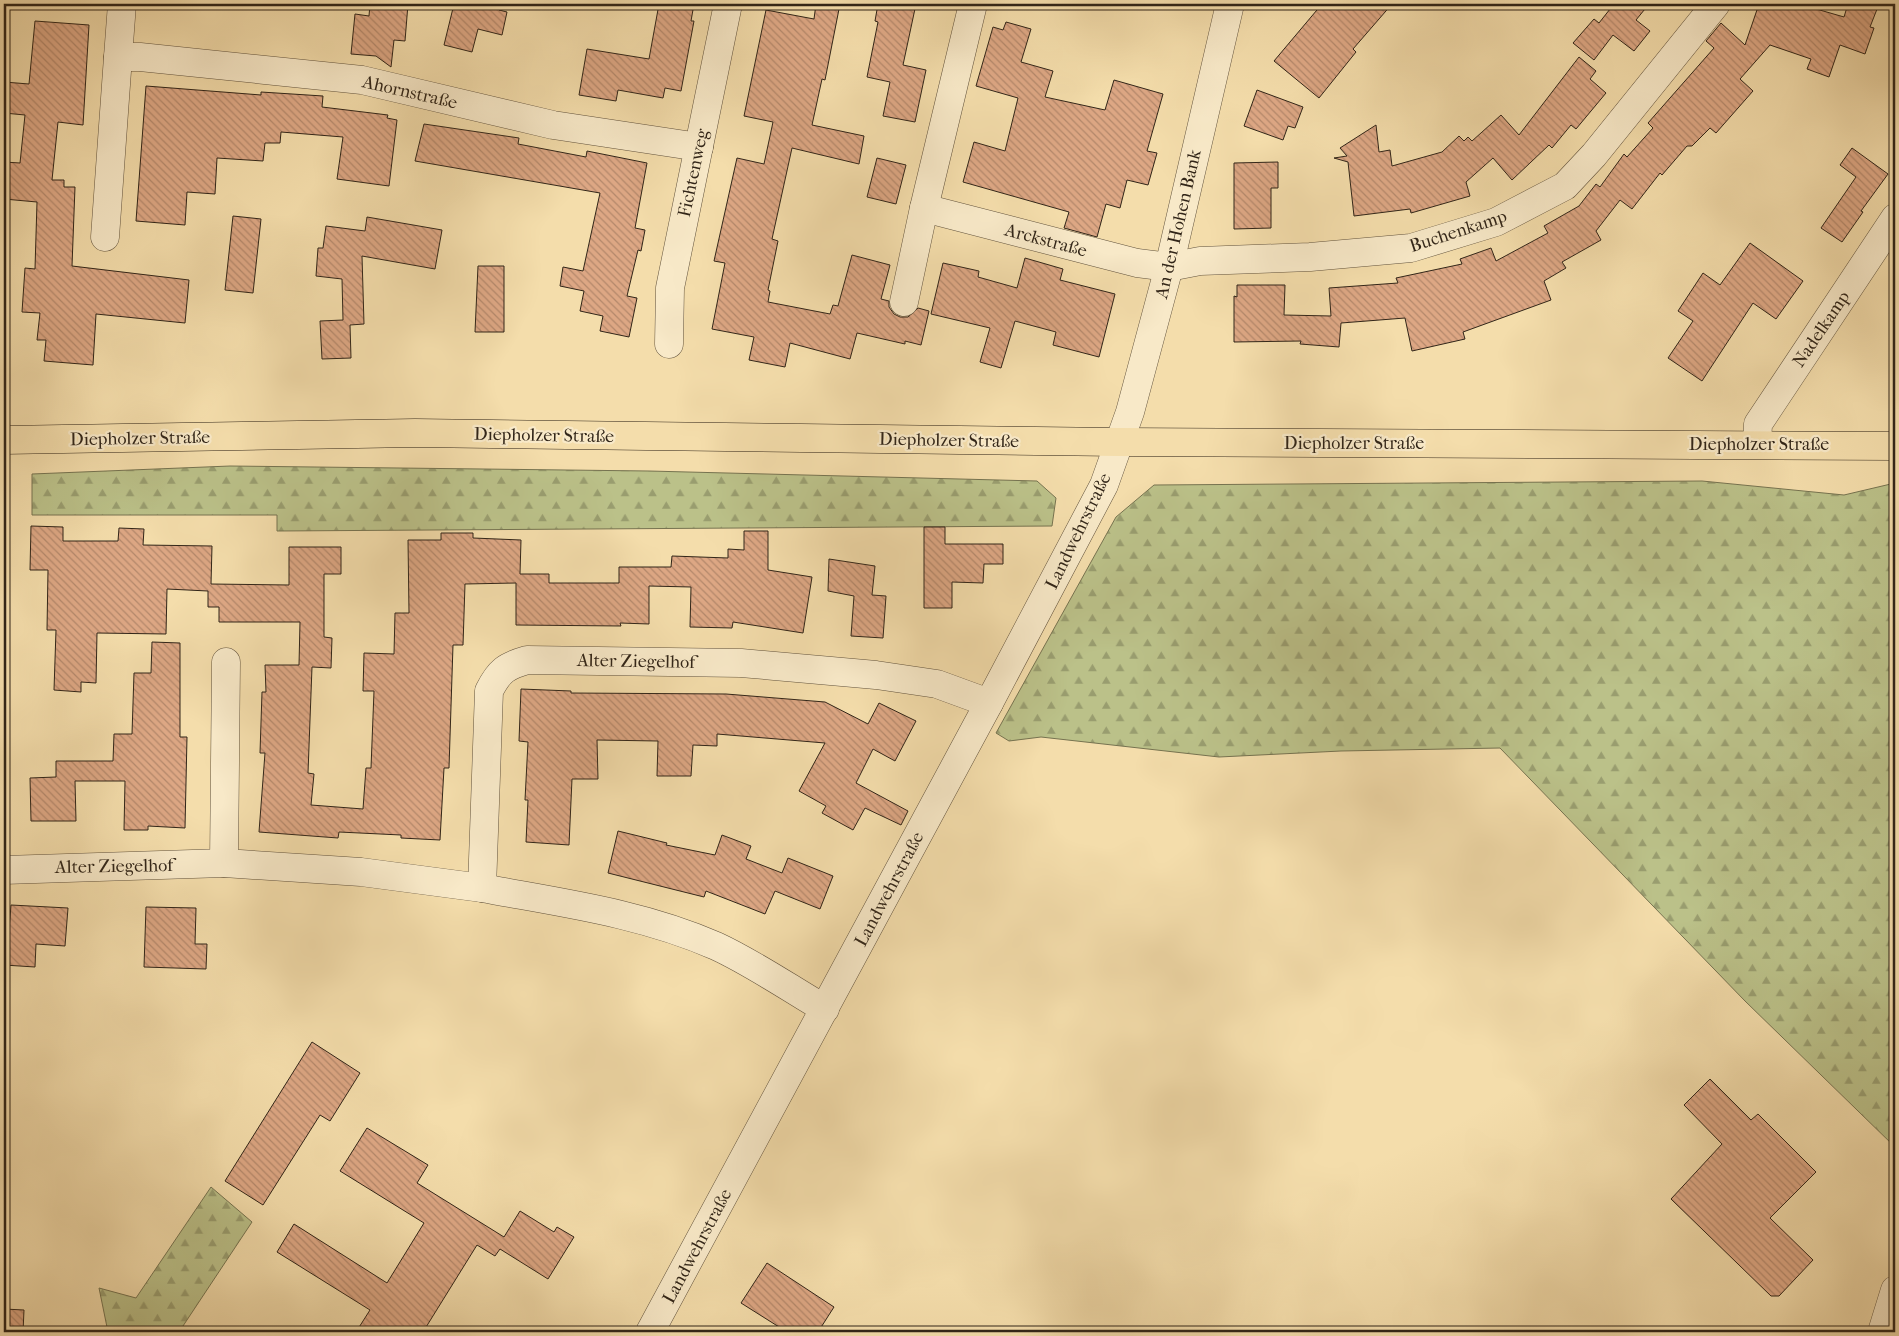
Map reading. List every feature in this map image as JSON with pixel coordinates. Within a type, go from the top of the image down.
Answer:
[{"type":"main road","name":"Diepholzer Straße","points":[[4,440],[415,433],[1118,442],[1895,446]]},
{"type":"street","points":[[105,237],[122,4]]},
{"type":"street","name":"Fichtenweg","points":[[669,344],[670,288],[728,4]]},
{"type":"street","points":[[904,302],[924,208],[973,4]]},
{"type":"street","name":"An der Hohen Bank","points":[[1118,442],[1130,412],[1169,267],[1230,4]]},
{"type":"street","name":"Buchenkamp","points":[[1169,267],[1200,261],[1310,257],[1411,248],[1496,222],[1565,186],[1594,155],[1716,4]]},
{"type":"street","name":"Ahornstraße","points":[[118,57],[150,58],[354,78],[553,125],[699,147]]},
{"type":"street","name":"Arckstraße","points":[[924,208],[1137,263],[1169,267]]},
{"type":"street","name":"Nadelkamp","points":[[1757,444],[1758,424],[1895,218]]},
{"type":"street","name":"Landwehrstraße","points":[[650,1332],[825,1009],[1104,485],[1118,442]]},
{"type":"street","name":"Alter Ziegelhof","points":[[482,888],[489,691],[498,674],[512,664],[527,660],[741,663],[937,684],[989,703]]},
{"type":"street","points":[[224,863],[226,662]]},
{"type":"street","name":"Alter Ziegelhof","points":[[4,870],[224,863],[361,872],[482,888],[620,913],[676,930],[717,947],[825,1009]]},
{"type":"street","points":[[1882,1332],[1895,1290]]},
{"type":"green space","points":[[230,466],[649,471],[1037,481],[1056,498],[1052,526],[277,531],[277,515],[32,515],[32,474]]},
{"type":"green space","points":[[1702,481],[1844,495],[1895,483],[1895,1147],[1745,1001],[1500,748],[1341,751],[1219,757],[1041,737],[1009,741],[996,733],[1116,517],[1154,485]]},
{"type":"green space","points":[[211,1187],[252,1222],[179,1332],[108,1332],[99,1288],[136,1298]]},
{"type":"building","points":[[370,4],[408,4],[405,41],[394,40],[391,67],[376,56],[351,54],[355,14],[369,16]]},
{"type":"building","points":[[454,4],[501,4],[499,10],[507,12],[502,35],[478,29],[472,52],[444,45]]},
{"type":"building","points":[[659,4],[694,4],[691,21],[694,21],[681,91],[665,88],[663,98],[618,90],[616,101],[579,95],[587,49],[649,59]]},
{"type":"building","points":[[816,4],[840,4],[825,80],[822,79],[812,125],[864,136],[859,164],[792,148],[772,239],[778,241],[768,290],[770,291],[768,302],[830,314],[833,305],[838,306],[852,255],[890,265],[881,299],[889,301],[889,307],[894,314],[900,317],[908,317],[918,308],[929,311],[921,345],[905,341],[905,344],[857,333],[850,359],[790,343],[785,367],[749,360],[754,337],[712,329],[725,263],[714,261],[737,158],[764,164],[773,122],[744,116],[766,10],[814,19]]},
{"type":"building","points":[[878,4],[916,4],[903,65],[926,70],[915,122],[883,116],[890,82],[867,77],[878,22],[875,21]]},
{"type":"building","points":[[1322,4],[1392,4],[1353,49],[1356,52],[1319,98],[1274,61]]},
{"type":"building","points":[[1614,4],[1649,4],[1636,20],[1650,31],[1634,51],[1613,35],[1594,60],[1573,43],[1594,19],[1599,23]]},
{"type":"building","points":[[1759,4],[1799,4],[1844,17],[1848,4],[1879,4],[1870,27],[1874,28],[1865,54],[1840,45],[1829,77],[1807,69],[1811,59],[1770,45],[1740,79],[1753,91],[1716,133],[1710,128],[1692,146],[1687,146],[1662,175],[1660,173],[1632,209],[1620,200],[1596,231],[1601,240],[1562,262],[1566,268],[1544,281],[1551,300],[1463,332],[1465,339],[1412,351],[1405,318],[1341,323],[1339,347],[1300,344],[1301,341],[1234,342],[1234,296],[1237,297],[1237,285],[1285,285],[1284,315],[1331,316],[1329,288],[1398,283],[1396,278],[1462,264],[1460,259],[1491,248],[1496,261],[1548,233],[1544,226],[1579,206],[1596,184],[1600,187],[1624,154],[1627,157],[1653,128],[1648,123],[1714,48],[1706,41],[1721,23],[1745,45]]},
{"type":"building","points":[[35,21],[89,25],[83,125],[58,122],[52,180],[64,180],[64,187],[75,187],[72,266],[189,280],[185,323],[96,314],[93,365],[44,361],[46,340],[37,340],[40,313],[22,312],[25,268],[35,269],[37,202],[4,199],[4,162],[20,163],[25,115],[4,113],[4,82],[29,84]]},
{"type":"building","points":[[1006,22],[1031,29],[1021,62],[1053,71],[1045,97],[1105,110],[1114,80],[1163,94],[1147,151],[1157,153],[1148,185],[1127,180],[1120,208],[1106,204],[1097,237],[1064,228],[1069,212],[963,182],[974,142],[1005,151],[1018,98],[976,86],[993,27],[1003,30]]},
{"type":"building","points":[[1579,57],[1596,71],[1590,79],[1606,93],[1576,129],[1571,125],[1552,148],[1549,145],[1512,180],[1493,158],[1466,182],[1470,196],[1411,213],[1410,209],[1354,216],[1348,162],[1334,158],[1347,156],[1340,148],[1376,125],[1379,152],[1390,150],[1392,166],[1442,152],[1459,136],[1464,141],[1468,137],[1472,141],[1501,115],[1519,135]]},
{"type":"building","points":[[146,86],[261,95],[261,92],[323,96],[322,107],[388,115],[387,118],[397,120],[389,186],[337,179],[343,137],[281,132],[280,143],[265,143],[263,161],[217,158],[215,194],[187,192],[185,225],[136,221]]},
{"type":"building","points":[[1257,90],[1303,107],[1295,128],[1288,126],[1283,140],[1244,126]]},
{"type":"building","points":[[424,124],[519,138],[518,144],[586,157],[587,151],[647,163],[635,228],[645,230],[641,251],[638,250],[627,296],[637,298],[629,337],[600,331],[603,316],[580,311],[584,291],[560,286],[563,267],[583,271],[600,193],[415,161]]},
{"type":"building","points":[[1852,148],[1888,174],[1861,211],[1863,212],[1842,242],[1821,228],[1856,177],[1840,165]]},
{"type":"building","points":[[877,158],[906,165],[896,204],[867,197]]},
{"type":"building","points":[[1278,162],[1278,188],[1271,188],[1271,228],[1234,229],[1234,163]]},
{"type":"building","points":[[233,216],[261,219],[253,293],[225,290]]},
{"type":"building","points":[[367,217],[442,230],[435,269],[362,256],[364,324],[350,325],[351,358],[322,359],[320,321],[343,320],[342,279],[316,276],[318,248],[323,248],[326,226],[365,231]]},
{"type":"building","points":[[1750,243],[1803,281],[1776,319],[1753,303],[1702,381],[1668,358],[1693,321],[1678,311],[1703,273],[1720,285]]},
{"type":"building","points":[[1025,258],[1063,269],[1060,280],[1115,294],[1099,357],[1053,345],[1056,332],[1015,321],[1001,368],[980,362],[990,328],[931,314],[943,263],[979,271],[978,277],[1017,288]]},
{"type":"building","points":[[478,266],[504,266],[504,332],[475,332]]},
{"type":"building","points":[[31,526],[63,527],[63,541],[118,541],[119,528],[144,529],[143,545],[212,546],[211,584],[289,585],[289,547],[341,547],[341,574],[324,574],[324,637],[332,638],[331,668],[312,667],[308,773],[314,774],[311,805],[363,809],[366,768],[371,768],[374,691],[363,691],[364,653],[394,654],[395,613],[409,613],[408,540],[441,540],[441,533],[473,533],[473,538],[521,540],[520,574],[549,574],[549,583],[619,583],[619,567],[671,567],[672,556],[728,558],[728,549],[744,550],[744,531],[768,531],[768,570],[812,577],[803,633],[733,622],[732,628],[690,627],[691,587],[649,586],[649,624],[620,623],[621,626],[516,625],[516,583],[465,584],[463,645],[453,645],[449,768],[444,768],[440,840],[401,838],[401,835],[339,832],[338,838],[259,832],[265,753],[260,753],[262,692],[266,692],[265,665],[299,665],[300,622],[219,622],[219,607],[208,607],[208,591],[167,589],[166,634],[97,633],[96,683],[81,682],[81,692],[54,690],[56,630],[47,630],[48,570],[30,570]]},
{"type":"building","points":[[924,527],[945,527],[945,544],[1003,544],[1003,564],[984,564],[983,583],[952,582],[952,608],[924,608]]},
{"type":"building","points":[[829,559],[875,566],[872,595],[886,596],[883,638],[851,636],[854,596],[828,591]]},
{"type":"building","points":[[152,642],[180,643],[180,737],[187,737],[185,828],[148,826],[148,830],[124,830],[125,781],[75,781],[76,821],[31,821],[30,778],[56,777],[56,761],[113,761],[114,734],[132,734],[134,673],[151,673]]},
{"type":"building","points":[[521,689],[571,691],[571,693],[726,694],[825,702],[868,724],[879,703],[916,721],[895,761],[873,749],[856,783],[908,811],[901,825],[865,808],[853,830],[822,813],[826,806],[799,791],[825,743],[717,734],[717,746],[693,745],[691,776],[657,776],[658,741],[597,740],[598,779],[572,779],[569,845],[526,842],[528,800],[525,800],[528,742],[519,741]]},
{"type":"building","points":[[618,831],[667,843],[666,845],[715,855],[722,835],[751,846],[746,859],[782,873],[788,858],[833,876],[820,909],[775,891],[765,914],[706,891],[704,897],[608,873]]},
{"type":"building","points":[[11,905],[68,908],[65,946],[36,944],[35,967],[4,965],[4,942],[8,942]]},
{"type":"building","points":[[146,907],[196,908],[195,944],[207,944],[206,969],[144,967]]},
{"type":"building","points":[[312,1042],[360,1073],[330,1121],[320,1115],[263,1205],[225,1181]]},
{"type":"building","points":[[1710,1079],[1751,1120],[1758,1114],[1816,1172],[1770,1218],[1813,1260],[1779,1296],[1771,1296],[1671,1199],[1722,1144],[1684,1105]]},
{"type":"building","points":[[367,1128],[428,1165],[417,1183],[504,1237],[520,1211],[554,1232],[557,1227],[574,1237],[548,1279],[500,1249],[495,1256],[477,1245],[423,1332],[356,1332],[370,1310],[277,1252],[294,1224],[387,1283],[424,1223],[340,1171]]},
{"type":"building","points":[[767,1263],[834,1307],[818,1332],[787,1332],[741,1303]]},
{"type":"building","points":[[4,1309],[24,1310],[23,1332],[4,1332]]}]
